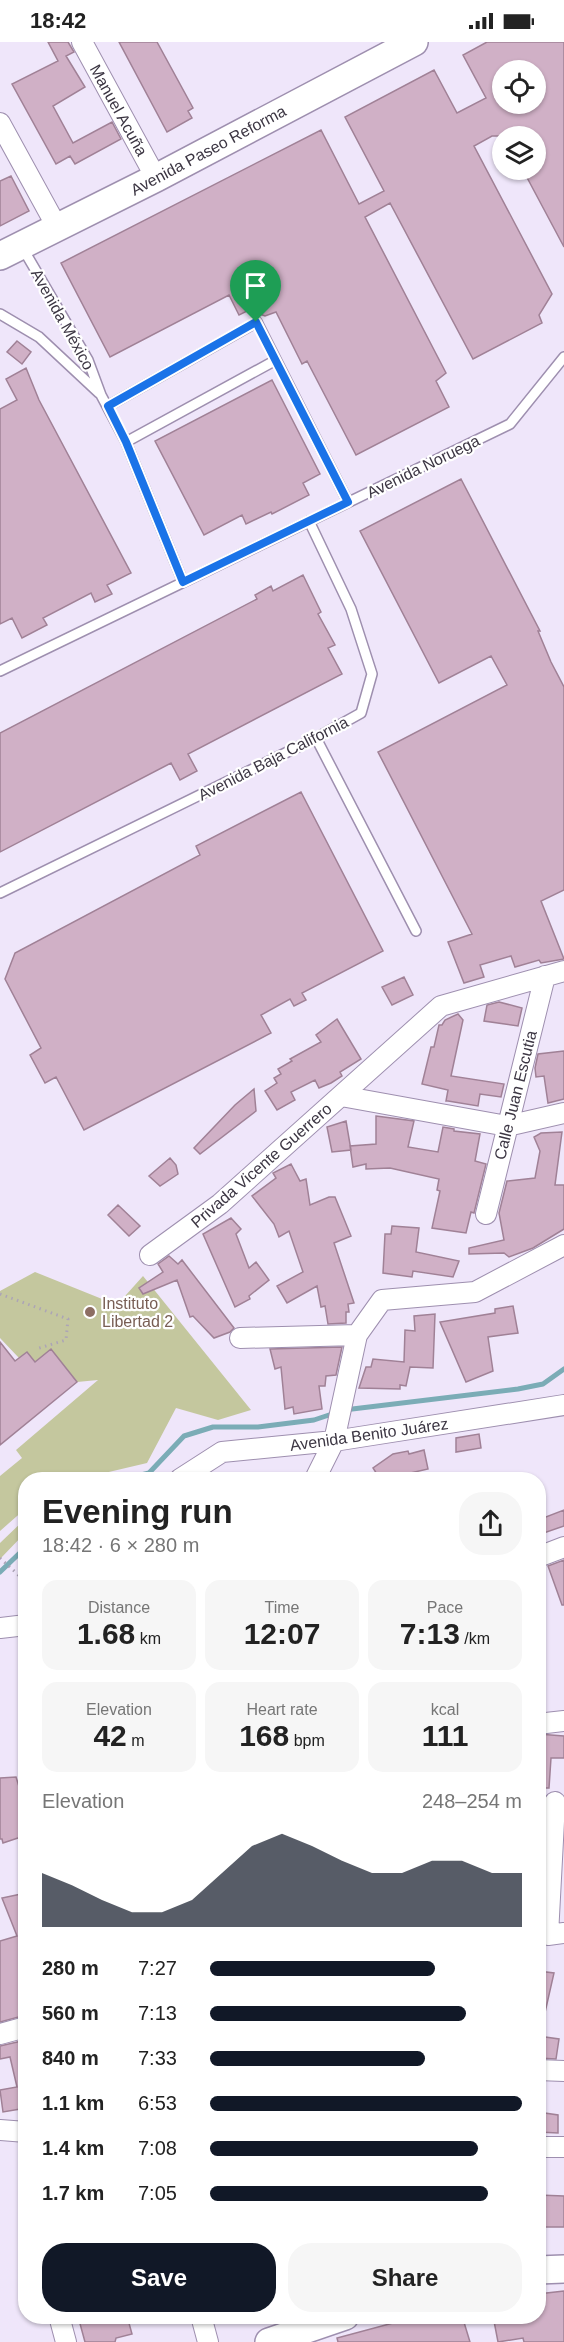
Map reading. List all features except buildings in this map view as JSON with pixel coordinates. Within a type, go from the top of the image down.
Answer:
[{"type":"main road","name":"Avenida Paseo Reforma","points":[[11,250],[156,178],[386,53],[414,42]]},
{"type":"main road","points":[[546,2270],[564,2269]]},
{"type":"main road","points":[[269,2342],[322,2324]]},
{"type":"street","name":"Manuel Acuña","points":[[82,42],[156,178]]},
{"type":"street","points":[[0,123],[57,227]]},
{"type":"street","name":"Privada Vicente Guerrero","points":[[150,1255],[220,1204],[441,1006],[564,971]]},
{"type":"street","name":"Calle Juan Escutia","points":[[486,1214],[545,976]]},
{"type":"street","points":[[341,1095],[507,1126],[564,1113]]},
{"type":"street","points":[[318,1472],[334,1441],[357,1335],[382,1300],[475,1292],[564,1245]]},
{"type":"street","points":[[240,1338],[357,1335]]},
{"type":"street","name":"Avenida Benito Juárez","points":[[191,1472],[222,1452],[334,1441],[564,1405]]},
{"type":"street","points":[[546,1554],[564,1547]]},
{"type":"street","points":[[0,1628],[18,1626]]},
{"type":"street","points":[[552,1802],[556,1934]]},
{"type":"street","points":[[0,2034],[18,2029]]},
{"type":"street","points":[[546,2070],[564,2071]]},
{"type":"street","points":[[0,2130],[18,2131]]},
{"type":"street","points":[[546,2147],[564,2147]]},
{"type":"street","points":[[61,2324],[66,2342]]},
{"type":"street","points":[[203,2324],[208,2342]]},
{"type":"lane","name":"Avenida México","points":[[11,250],[88,360],[101,394],[126,442],[183,582]]},
{"type":"lane","name":"Avenida México","points":[[0,314],[39,337],[101,394]]},
{"type":"lane","points":[[108,406],[256,322],[348,502]]},
{"type":"lane","name":"Avenida Noruega","points":[[0,671],[510,424],[564,357]]},
{"type":"lane","points":[[126,442],[276,360]]},
{"type":"lane","name":"Avenida Baja California","points":[[0,893],[316,738],[360,713],[372,674],[351,609],[309,521]]},
{"type":"lane","points":[[316,738],[416,932]]},
{"type":"path","points":[[0,1294],[68,1319],[66,1340],[36,1349]]},
{"type":"path","points":[[0,1558],[18,1575]]},
{"type":"green space","points":[[35,1272],[117,1305],[143,1276],[251,1410],[218,1420],[176,1408],[147,1463],[109,1472],[18,1472],[18,1515],[0,1531],[0,1476],[22,1458],[16,1450],[98,1380],[77,1382],[51,1350],[35,1362],[27,1352],[19,1358],[0,1338],[0,1291]]},
{"type":"green space","points":[[18,1526],[18,1540],[0,1559],[0,1543]]},
{"type":"waterway","points":[[344,1410],[518,1389],[543,1384],[564,1369]]},
{"type":"waterway","points":[[150,1472],[184,1436],[213,1427],[258,1427],[314,1420],[335,1413]]},
{"type":"waterway","points":[[0,1572],[18,1555]]},
{"type":"place","name":"Instituto Libertad 2","points":[[90,1312]]},
{"type":"route","points":[[256,322],[348,502],[183,582],[126,442],[108,406],[256,322]]}]
